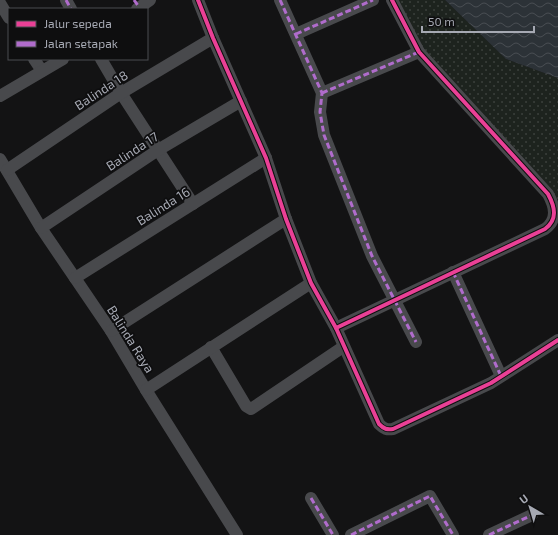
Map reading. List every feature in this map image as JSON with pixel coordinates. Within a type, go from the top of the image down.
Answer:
[{"type":"street","points":[[137,6],[150,0]]},
{"type":"street","points":[[198,0],[213,38],[266,158],[286,219],[311,283],[336,328],[343,347],[379,424],[384,429],[393,429],[491,383],[558,340]]},
{"type":"street","points":[[280,0],[322,93],[320,112],[324,135],[372,256],[416,342]]},
{"type":"street","points":[[296,34],[373,0]]},
{"type":"street","points":[[336,328],[395,299],[545,230],[550,225],[554,211],[548,194],[419,52],[392,0]]},
{"type":"street","points":[[0,3],[8,16]]},
{"type":"street","name":"Balinda 18","points":[[7,170],[121,93],[213,38]]},
{"type":"street","points":[[322,93],[419,52]]},
{"type":"street","points":[[35,60],[42,71]]},
{"type":"street","points":[[0,96],[61,60]]},
{"type":"street","points":[[102,60],[121,93],[193,204]]},
{"type":"street","name":"Balinda 17","points":[[41,228],[158,150],[241,101]]},
{"type":"street","name":"Balinda 16","points":[[75,278],[266,158]]},
{"type":"street","name":"Balinda Raya","points":[[0,159],[41,228],[110,331],[237,535]]},
{"type":"street","points":[[110,331],[286,219]]},
{"type":"street","points":[[453,272],[501,376]]},
{"type":"street","points":[[146,390],[311,283]]},
{"type":"street","points":[[211,347],[246,406],[251,410],[343,347]]},
{"type":"street","points":[[351,535],[430,496],[453,535]]},
{"type":"street","points":[[312,498],[333,535]]},
{"type":"street","points":[[489,535],[532,515]]},
{"type":"shaded area","points":[[392,0],[445,0],[506,59],[558,78],[558,205],[419,52]]},
{"type":"water","points":[[445,0],[558,0],[558,78],[506,59]]},
{"type":"marked path","points":[[66,0],[70,8]]},
{"type":"marked path","points":[[134,0],[139,7]]},
{"type":"marked path","points":[[280,0],[322,93],[320,112],[324,135],[372,256],[416,342]]},
{"type":"marked path","points":[[296,34],[373,0]]},
{"type":"marked path","points":[[322,93],[419,52]]},
{"type":"marked path","points":[[453,272],[501,376]]},
{"type":"marked path","points":[[351,535],[430,496],[453,535]]},
{"type":"marked path","points":[[311,498],[333,535]]},
{"type":"marked path","points":[[489,535],[532,515]]},
{"type":"cycle path","points":[[198,0],[213,38],[266,158],[286,219],[311,283],[336,328],[379,424],[382,427],[386,429],[393,429],[491,383],[558,340]]},
{"type":"cycle path","points":[[336,328],[545,229],[554,217],[554,208],[548,194],[419,52],[392,0]]}]
